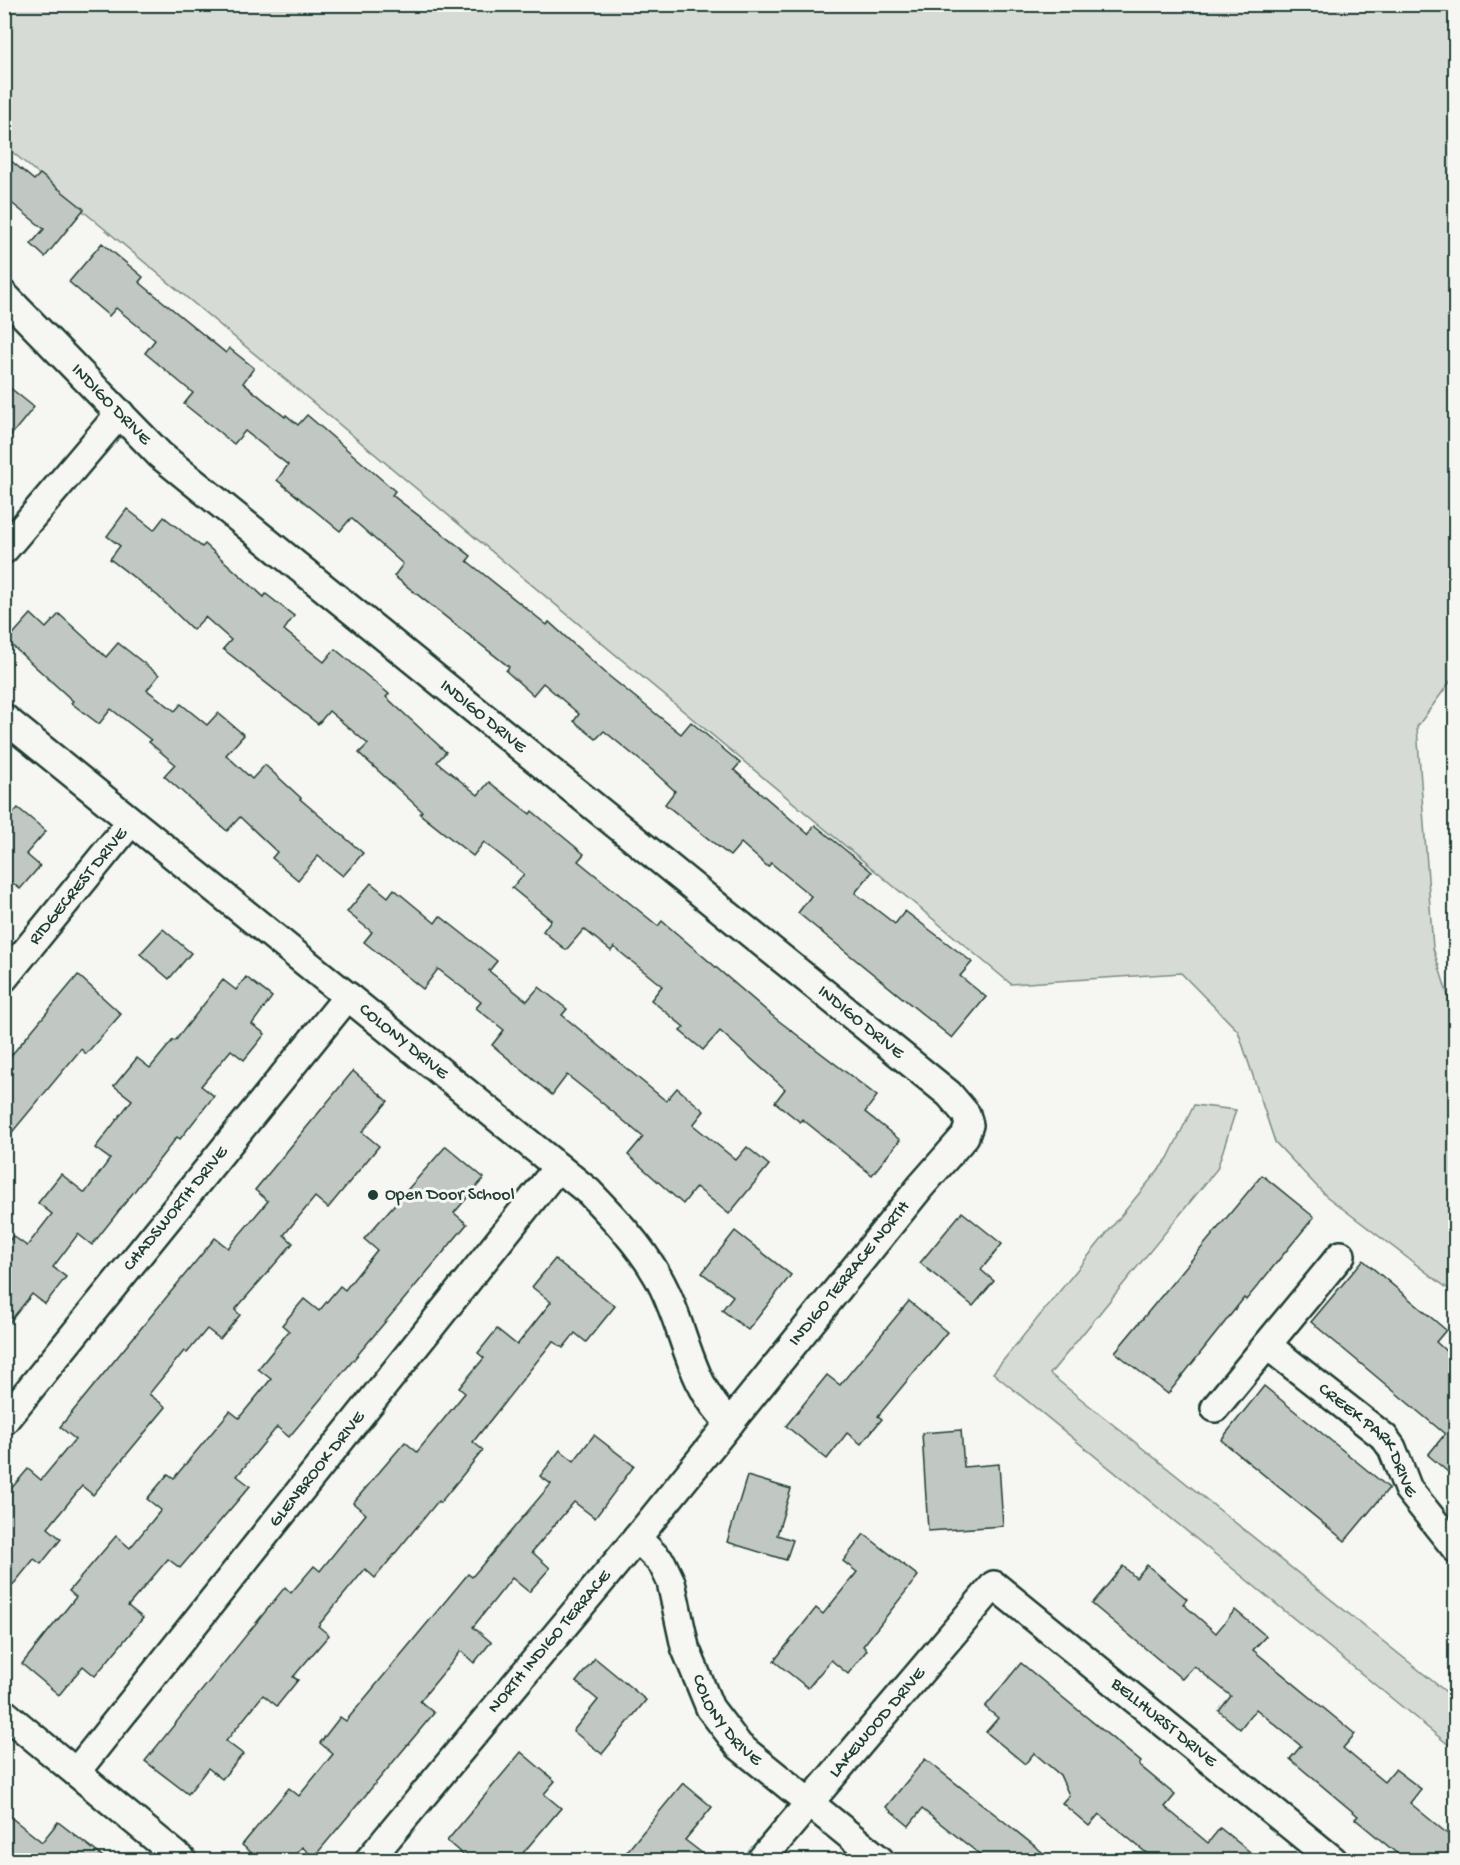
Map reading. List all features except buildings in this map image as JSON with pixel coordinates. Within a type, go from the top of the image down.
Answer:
[{"type":"street","name":"INDIGO DRIVE","points":[[4,295],[160,455],[949,1094],[966,1114],[969,1125]]},
{"type":"street","points":[[4,550],[120,412]]},
{"type":"street","name":"COLONY DRIVE","points":[[4,718],[130,823],[589,1192],[624,1228],[659,1277],[704,1394],[730,1423]]},
{"type":"street","name":"RIDGECREST DRIVE","points":[[4,978],[130,823]]},
{"type":"street","name":"CHADSWORTH DRIVE","points":[[4,1421],[348,996]]},
{"type":"street","name":"INDIGO TERRACE NORTH","points":[[730,1423],[921,1186],[959,1143],[969,1125]]},
{"type":"street","name":"GLENBROOK DRIVE","points":[[76,1772],[558,1167]]},
{"type":"street","points":[[1215,1408],[1341,1256]]},
{"type":"street","name":"CREEK PARK DRIVE","points":[[1267,1345],[1384,1437],[1392,1448],[1408,1489],[1455,1549]]},
{"type":"street","name":"NORTH INDIGO TERRACE","points":[[369,1860],[730,1423]]},
{"type":"street","name":"COLONY DRIVE","points":[[637,1538],[662,1563],[671,1582],[686,1647],[710,1708],[739,1746],[880,1860]]},
{"type":"street","name":"LAKEWOOD DRIVE","points":[[761,1860],[994,1585]]},
{"type":"street","name":"BELLHURST DRIVE","points":[[994,1585],[1333,1860]]},
{"type":"street","points":[[4,1713],[182,1860]]},
{"type":"shaded area","points":[[4,5],[1455,5],[1455,675],[1417,727],[1433,948],[1455,1018],[1455,1294],[1326,1196],[1275,1142],[1238,1031],[1181,973],[1011,984],[5,146]]},
{"type":"shaded area","points":[[1194,1105],[1236,1110],[1217,1169],[1050,1374],[1455,1699],[1455,1750],[993,1373],[1168,1158]]},
{"type":"place","name":"Open Door School","points":[[373,1195]]}]
